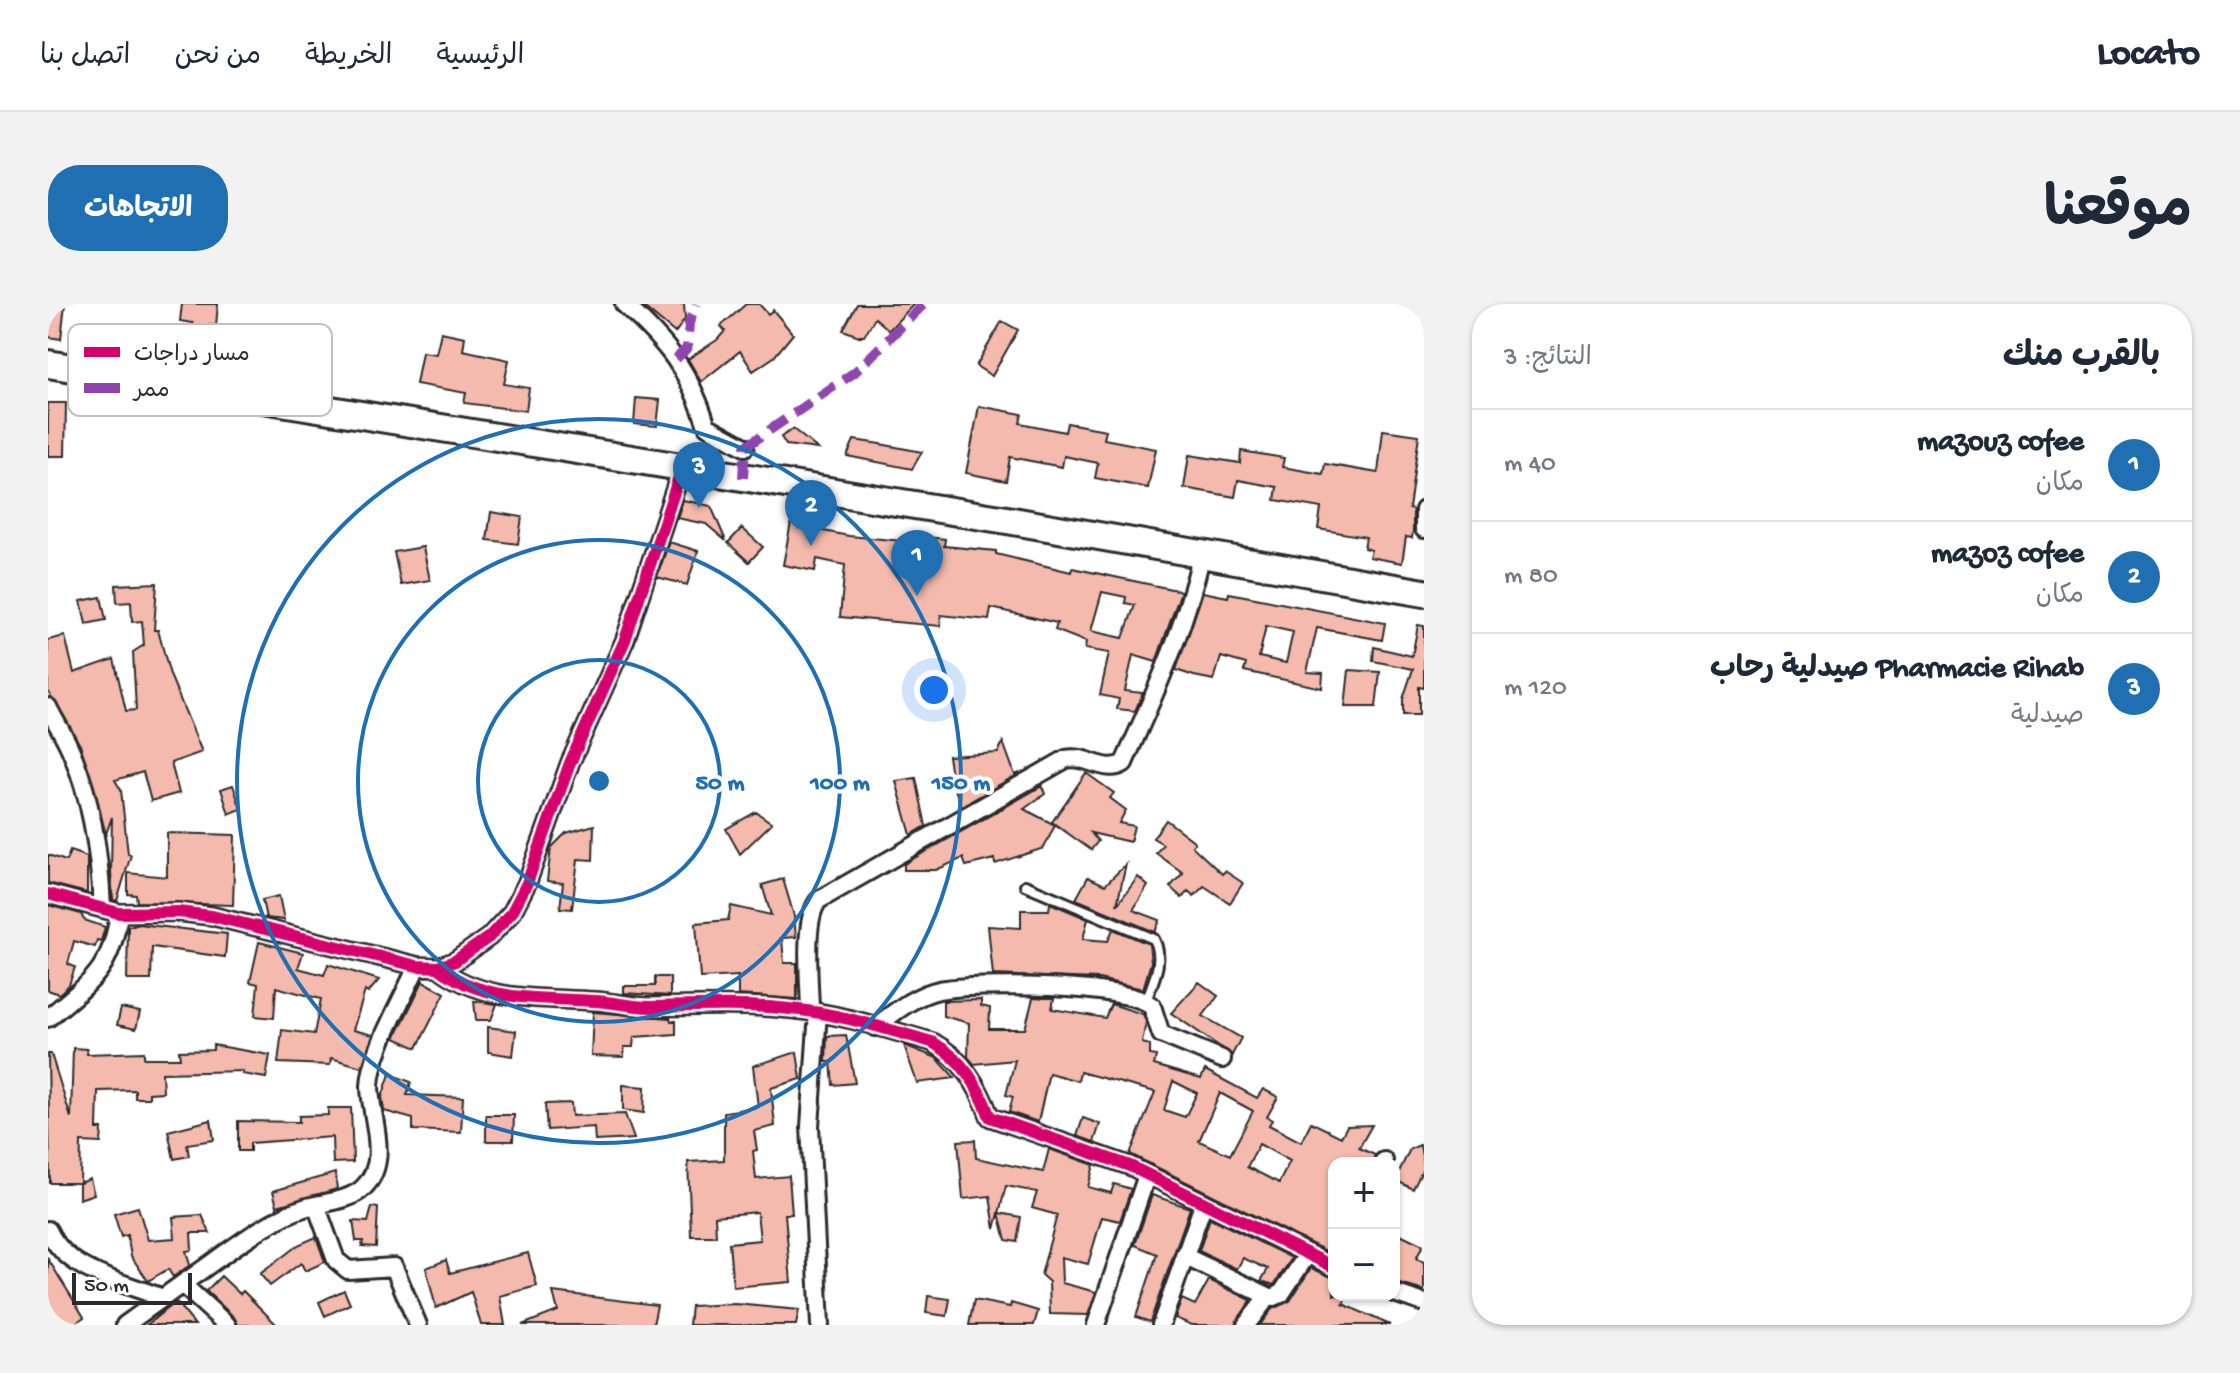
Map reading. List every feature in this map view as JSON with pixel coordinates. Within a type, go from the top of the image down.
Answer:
[{"type":"main road","points":[[48,364],[68,367]]},
{"type":"main road","points":[[332,411],[1202,553],[1424,593]]},
{"type":"street","points":[[624,304],[665,341],[696,393],[707,426],[745,447]]},
{"type":"street","points":[[48,894],[111,911],[212,916],[417,966],[438,967],[455,961],[489,937],[512,912],[527,883],[556,799],[625,640],[682,468]]},
{"type":"street","points":[[1424,510],[1424,529]]},
{"type":"street","points":[[820,1325],[810,1126],[814,1012],[810,923],[813,907],[819,900],[1066,759],[1077,757],[1107,767],[1124,763],[1154,703],[1183,630],[1202,553]]},
{"type":"street","points":[[48,707],[71,750],[79,775],[111,911],[110,958],[91,981],[48,1018]]},
{"type":"street","points":[[125,1325],[160,1297],[290,1213],[354,1194],[372,1175],[378,1149],[370,1090],[372,1070],[417,966]]},
{"type":"street","points":[[438,967],[458,983],[527,998],[649,1007],[697,1003],[814,1012],[932,1042],[965,1067],[990,1117],[1147,1175],[1307,1255],[1328,1260]]},
{"type":"street","points":[[875,1027],[907,1003],[941,989],[1051,987],[1136,996],[1152,1006],[1161,1034],[1222,1059]]},
{"type":"street","points":[[1096,1325],[1147,1175]]},
{"type":"street","points":[[1161,1325],[1204,1202]]},
{"type":"street","points":[[316,1205],[336,1260],[348,1270],[394,1267],[418,1325]]},
{"type":"street","points":[[48,1230],[57,1250],[75,1263],[160,1297]]},
{"type":"street","points":[[1246,1325],[1267,1298],[1281,1294],[1307,1255]]},
{"type":"street","points":[[1184,1256],[1267,1298]]},
{"type":"street","points":[[182,1284],[227,1325]]},
{"type":"street","points":[[1400,1295],[1424,1303]]},
{"type":"lane","points":[[1025,885],[1154,939],[1160,953],[1146,1001]]},
{"type":"building","points":[[48,304],[65,304],[61,339],[48,337]]},
{"type":"building","points":[[182,304],[218,304],[216,324],[180,321]]},
{"type":"building","points":[[640,304],[684,304],[685,319],[675,333]]},
{"type":"building","points":[[746,304],[759,304],[768,314],[773,310],[793,334],[774,357],[753,371],[740,351],[701,382],[688,359],[717,340],[725,331],[721,326]]},
{"type":"building","points":[[857,304],[914,304],[889,330],[875,318],[864,336],[859,336],[843,330]]},
{"type":"building","points":[[1002,321],[1018,330],[992,376],[976,366]]},
{"type":"building","points":[[441,332],[465,337],[463,350],[509,360],[504,384],[529,388],[526,411],[464,403],[466,393],[416,384],[422,352],[436,354]]},
{"type":"building","points":[[636,398],[660,400],[657,426],[634,424]]},
{"type":"building","points":[[48,403],[66,403],[65,456],[48,456]]},
{"type":"building","points":[[979,406],[1022,414],[1020,423],[1065,432],[1067,423],[1106,430],[1104,439],[1156,449],[1148,488],[1095,478],[1098,463],[1064,456],[1062,467],[1010,457],[1006,481],[966,473]]},
{"type":"building","points":[[793,429],[818,449],[786,445],[781,437]]},
{"type":"building","points":[[1383,430],[1419,435],[1409,509],[1413,510],[1412,538],[1406,537],[1402,563],[1369,557],[1371,550],[1364,548],[1366,537],[1318,529],[1321,508],[1275,500],[1277,487],[1238,480],[1235,497],[1184,488],[1189,455],[1240,463],[1241,451],[1284,458],[1282,467],[1323,474],[1325,464],[1378,473]]},
{"type":"building","points":[[854,440],[922,452],[912,469],[847,456]]},
{"type":"building","points":[[683,500],[711,506],[726,541],[706,524],[677,518]]},
{"type":"building","points":[[491,512],[522,517],[518,544],[487,540]]},
{"type":"building","points":[[792,517],[821,522],[823,531],[849,536],[925,543],[926,537],[945,539],[944,546],[996,551],[996,554],[1071,572],[1072,568],[1181,591],[1156,662],[1133,655],[1125,691],[1143,693],[1135,711],[1117,709],[1119,699],[1100,695],[1109,653],[1085,649],[1086,642],[1055,630],[1057,623],[991,608],[989,620],[941,615],[940,626],[840,617],[845,565],[817,559],[815,571],[783,565]],"holes":[[[1102,592],[1126,597],[1125,603],[1135,605],[1123,638],[1091,631]]]},
{"type":"building","points":[[742,528],[763,547],[749,562],[728,543]]},
{"type":"building","points":[[669,542],[698,551],[687,585],[657,577]]},
{"type":"building","points":[[423,547],[430,580],[401,585],[394,552]]},
{"type":"building","points":[[157,583],[154,630],[158,630],[170,675],[202,752],[171,763],[179,793],[151,801],[143,772],[115,780],[121,790],[128,854],[131,855],[117,901],[113,900],[111,872],[112,817],[106,834],[81,747],[48,691],[48,640],[65,636],[74,673],[114,659],[126,711],[136,710],[133,652],[144,645],[142,621],[132,622],[131,602],[117,603],[116,585]]},
{"type":"building","points":[[1203,592],[1228,597],[1229,593],[1385,623],[1382,640],[1317,628],[1307,672],[1323,673],[1322,688],[1244,671],[1246,664],[1221,657],[1214,680],[1176,670]],"holes":[[[1266,626],[1293,632],[1286,663],[1259,657]]]},
{"type":"building","points":[[101,597],[106,620],[86,624],[81,601]]},
{"type":"building","points":[[1418,625],[1424,626],[1424,688],[1419,687],[1419,715],[1403,715],[1403,699],[1413,669],[1373,661],[1374,647],[1412,656]]},
{"type":"building","points":[[1349,670],[1380,672],[1376,707],[1345,707]]},
{"type":"building","points":[[1003,742],[1015,775],[1020,773],[962,806],[952,783],[948,756],[998,753]]},
{"type":"building","points":[[1086,773],[1114,793],[1110,798],[1126,810],[1119,823],[1134,826],[1130,842],[1091,833],[1098,841],[1091,850],[1052,822]]},
{"type":"building","points":[[916,778],[926,826],[911,835],[896,781]]},
{"type":"building","points":[[233,785],[241,809],[229,814],[221,789]]},
{"type":"building","points":[[1042,786],[1045,794],[1024,809],[1055,825],[1044,848],[995,864],[994,859],[966,866],[963,858],[936,870],[904,870],[904,864]]},
{"type":"building","points":[[756,812],[772,823],[740,854],[726,829]]},
{"type":"building","points":[[1166,820],[1195,842],[1192,846],[1222,874],[1225,871],[1243,883],[1230,903],[1204,886],[1194,896],[1188,891],[1182,898],[1170,887],[1183,873],[1156,853],[1163,844],[1153,838]]},
{"type":"building","points":[[594,825],[593,860],[578,859],[572,909],[560,908],[563,883],[547,881],[551,848],[566,833]]},
{"type":"building","points":[[167,833],[235,835],[233,905],[137,902],[136,895],[128,894],[128,873],[167,877]]},
{"type":"building","points":[[70,851],[87,857],[87,893],[48,883],[48,855],[66,861]]},
{"type":"building","points":[[1126,864],[1117,905],[1138,877],[1148,886],[1133,910],[1160,920],[1155,932],[1076,899],[1088,877],[1105,885]]},
{"type":"building","points":[[783,879],[794,916],[796,937],[782,938],[784,963],[797,963],[797,999],[738,995],[738,976],[700,978],[696,923],[728,920],[731,906],[771,915],[762,885]]},
{"type":"building","points":[[279,896],[284,920],[266,918],[262,900]]},
{"type":"building","points":[[1050,903],[1088,919],[1083,939],[1108,941],[1113,929],[1149,944],[1151,962],[1143,989],[1099,979],[993,975],[988,926],[1021,928],[1021,910],[1049,910]]},
{"type":"building","points":[[48,905],[81,914],[84,920],[105,927],[101,941],[97,940],[95,947],[74,941],[68,964],[75,967],[69,985],[59,994],[48,990]]},
{"type":"building","points":[[138,924],[227,934],[225,957],[152,947],[151,980],[127,980],[128,926]]},
{"type":"building","points":[[259,942],[303,953],[298,968],[324,975],[328,964],[379,980],[368,993],[365,991],[353,1030],[373,1035],[362,1067],[331,1058],[330,1065],[278,1063],[282,1030],[314,1034],[321,999],[276,987],[274,1018],[255,1016],[258,984],[250,982]]},
{"type":"building","points":[[655,977],[670,977],[670,996],[624,993],[624,986],[655,986]]},
{"type":"building","points":[[423,981],[445,993],[417,1048],[395,1038]]},
{"type":"building","points":[[1199,982],[1218,996],[1203,1016],[1241,1038],[1232,1055],[1171,1013]]},
{"type":"building","points":[[1033,998],[1054,998],[1052,1009],[1105,1018],[1111,1004],[1143,1014],[1146,1022],[1142,1043],[1150,1045],[1150,1055],[1156,1056],[1154,1065],[1201,1079],[1205,1070],[1257,1098],[1263,1089],[1278,1097],[1267,1117],[1272,1120],[1269,1125],[1301,1142],[1311,1122],[1341,1137],[1347,1126],[1372,1125],[1359,1148],[1375,1155],[1328,1157],[1328,1252],[1130,1154],[1155,1092],[1080,1072],[1078,1081],[1049,1073],[1038,1122],[1009,1112],[1013,1097],[1006,1095],[1015,1060],[974,1064],[968,1057],[969,1023],[943,1016],[943,1001],[981,1000],[981,1006],[990,1008],[989,1029],[1025,1029]],"holes":[[[1173,1081],[1197,1093],[1185,1117],[1164,1110]],[[1220,1093],[1253,1111],[1230,1155],[1199,1141]],[[1259,1144],[1290,1161],[1279,1183],[1247,1167]]]},
{"type":"building","points":[[474,1001],[497,1004],[491,1020],[476,1020]]},
{"type":"building","points":[[121,1008],[140,1012],[136,1029],[117,1025]]},
{"type":"building","points":[[593,1012],[670,1018],[676,1021],[676,1034],[634,1037],[633,1047],[624,1047],[624,1057],[591,1056]]},
{"type":"building","points":[[488,1027],[516,1031],[513,1056],[488,1052]]},
{"type":"building","points":[[846,1035],[855,1083],[833,1085],[831,1062],[826,1062],[827,1036]]},
{"type":"building","points":[[213,1045],[270,1055],[266,1078],[242,1074],[243,1071],[162,1073],[163,1092],[149,1093],[149,1098],[135,1098],[135,1090],[98,1091],[97,1129],[102,1129],[101,1143],[81,1142],[80,1183],[90,1179],[94,1194],[79,1199],[79,1183],[50,1183],[48,1054],[51,1054],[71,1118],[73,1048],[87,1049],[87,1054],[144,1052],[144,1058],[180,1058],[179,1051],[213,1050]]},
{"type":"building","points":[[904,1045],[937,1058],[955,1078],[917,1083]]},
{"type":"building","points":[[797,1052],[801,1079],[771,1088],[775,1126],[754,1131],[757,1150],[753,1151],[756,1179],[789,1176],[792,1214],[785,1214],[791,1282],[733,1287],[729,1243],[760,1240],[757,1212],[715,1216],[716,1236],[691,1236],[688,1162],[724,1160],[724,1112],[758,1107],[753,1066]]},
{"type":"building","points":[[390,1074],[411,1082],[407,1095],[463,1097],[461,1132],[413,1130],[413,1119],[384,1111],[382,1097]]},
{"type":"building","points":[[623,1085],[645,1087],[644,1113],[623,1110]]},
{"type":"building","points":[[571,1103],[572,1116],[625,1114],[634,1139],[595,1141],[594,1127],[547,1130],[545,1104]]},
{"type":"building","points":[[328,1108],[351,1108],[353,1162],[333,1163],[332,1137],[250,1143],[250,1151],[238,1151],[238,1121],[299,1122],[299,1116],[328,1115]]},
{"type":"building","points":[[486,1115],[514,1115],[513,1141],[486,1141]]},
{"type":"building","points":[[1083,1118],[1100,1124],[1094,1142],[1077,1136]]},
{"type":"building","points":[[211,1120],[214,1140],[187,1144],[189,1156],[174,1159],[168,1131]]},
{"type":"building","points":[[975,1140],[976,1158],[1043,1172],[1049,1149],[1094,1165],[1088,1187],[1111,1193],[1114,1184],[1131,1189],[1120,1221],[1102,1217],[1088,1264],[1061,1257],[1062,1283],[1096,1292],[1088,1315],[1050,1314],[1049,1282],[1041,1275],[1057,1215],[1032,1208],[1037,1192],[1006,1186],[995,1229],[990,1196],[963,1199],[958,1141]]},
{"type":"building","points":[[1420,1145],[1424,1167],[1413,1189],[1400,1182],[1400,1170],[1410,1149]]},
{"type":"building","points":[[335,1173],[337,1189],[277,1206],[273,1191]]},
{"type":"building","points":[[1152,1195],[1190,1208],[1150,1322],[1136,1317],[1157,1254],[1135,1245]]},
{"type":"building","points":[[138,1207],[148,1240],[175,1238],[173,1217],[202,1215],[210,1233],[191,1233],[192,1250],[186,1251],[190,1265],[173,1277],[168,1269],[148,1281],[131,1256],[127,1235],[121,1237],[114,1214]]},
{"type":"building","points":[[372,1207],[378,1208],[376,1247],[362,1246],[363,1241],[356,1241],[353,1221],[368,1222]]},
{"type":"building","points":[[999,1213],[1021,1217],[1017,1242],[1006,1240]]},
{"type":"building","points":[[1210,1218],[1292,1258],[1274,1285],[1261,1281],[1268,1269],[1243,1258],[1237,1269],[1199,1251]]},
{"type":"building","points":[[1400,1234],[1423,1245],[1416,1259],[1424,1262],[1424,1291],[1400,1284]]},
{"type":"building","points":[[316,1237],[325,1262],[305,1271],[301,1263],[270,1286],[260,1274],[298,1245]]},
{"type":"building","points":[[528,1253],[537,1286],[500,1296],[505,1325],[481,1325],[471,1292],[436,1308],[426,1268],[446,1260],[450,1273]]},
{"type":"building","points":[[48,1259],[84,1317],[73,1325],[48,1325]]},
{"type":"building","points":[[1311,1268],[1328,1275],[1328,1301],[1345,1301],[1343,1304],[1390,1325],[1260,1325],[1272,1309],[1290,1301]]},
{"type":"building","points":[[221,1276],[240,1294],[243,1291],[277,1325],[238,1325],[234,1317],[206,1291]]},
{"type":"building","points":[[1209,1280],[1251,1300],[1235,1325],[1192,1325],[1175,1318],[1182,1299],[1195,1305]]},
{"type":"building","points":[[344,1290],[350,1304],[325,1316],[319,1302]]},
{"type":"building","points":[[553,1292],[657,1305],[653,1325],[522,1325],[558,1311]]},
{"type":"building","points":[[928,1296],[950,1299],[947,1316],[926,1313]]},
{"type":"building","points":[[974,1300],[1010,1307],[1011,1303],[1038,1311],[1034,1325],[969,1325]]},
{"type":"building","points":[[176,1302],[195,1325],[147,1325],[165,1310]]},
{"type":"building","points":[[735,1304],[799,1310],[796,1325],[689,1325],[691,1306]]},
{"type":"marked path","points":[[676,359],[687,348],[689,323],[696,304]]},
{"type":"marked path","points":[[743,478],[745,447],[855,372],[924,304]]},
{"type":"cycle path","points":[[48,894],[119,913],[178,912],[212,916],[417,966],[438,967],[455,961],[489,937],[512,912],[527,883],[570,763],[625,640],[682,468]]},
{"type":"cycle path","points":[[438,967],[455,979],[493,993],[643,1007],[737,1006],[808,1011],[932,1042],[952,1056],[968,1074],[990,1117],[1130,1166],[1328,1264]]},
{"type":"place","name":"Pharmacie Rihab صيدلية رحاب","points":[[699,508]]},
{"type":"place","name":"mazoz cofee","points":[[811,546]]},
{"type":"place","name":"mazouz cofee","points":[[917,596]]}]
